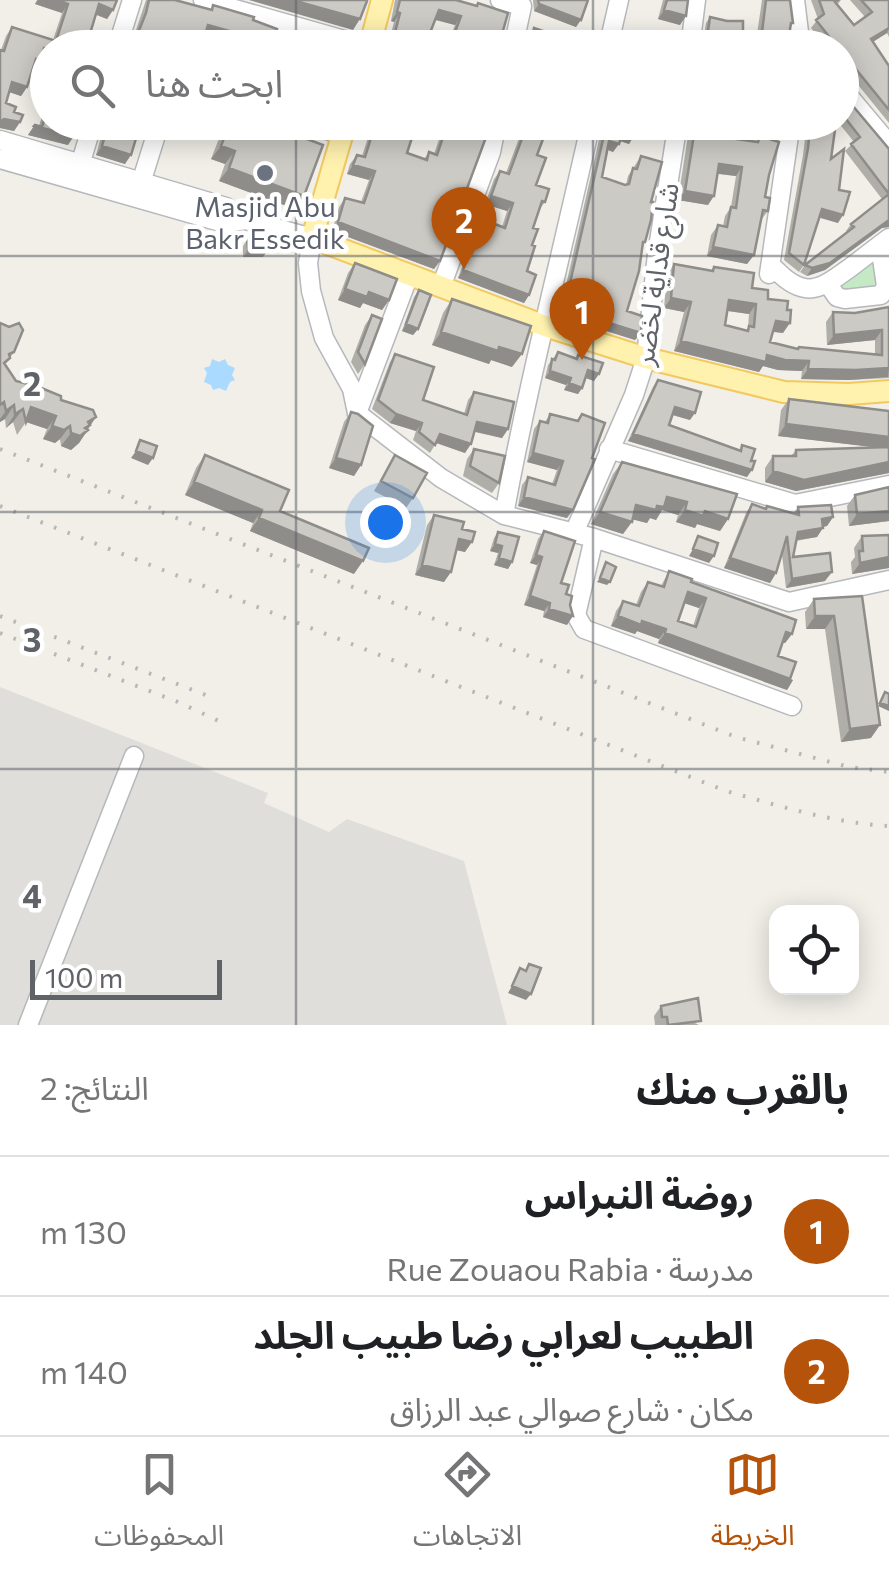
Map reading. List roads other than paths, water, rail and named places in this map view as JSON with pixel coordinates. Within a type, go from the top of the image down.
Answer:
[{"type":"main road","points":[[374,30],[382,0]]},
{"type":"main road","points":[[341,140],[312,238],[545,326],[646,358],[784,392],[889,391]]},
{"type":"street","points":[[123,30],[132,0]]},
{"type":"street","points":[[203,0],[309,30]]},
{"type":"street","points":[[500,0],[522,6],[517,30]]},
{"type":"street","points":[[612,30],[619,0]]},
{"type":"street","points":[[692,30],[696,0]]},
{"type":"street","points":[[794,0],[800,30]]},
{"type":"street","points":[[859,108],[889,144]]},
{"type":"street","points":[[0,140],[77,173],[224,223],[246,220]]},
{"type":"street","points":[[77,173],[87,140]]},
{"type":"street","points":[[141,183],[154,140]]},
{"type":"street","points":[[441,287],[493,140]]},
{"type":"street","points":[[504,515],[523,412],[587,140]]},
{"type":"street","name":"شارع قداية لخضر","points":[[574,533],[646,358],[656,254],[675,140]]},
{"type":"street","points":[[788,140],[769,274],[776,270],[808,289],[828,284],[884,242]]},
{"type":"street","points":[[0,160],[141,183],[226,207],[246,220],[312,238],[308,263],[315,307],[324,338],[352,389],[357,413],[442,478],[504,515],[594,538],[789,602],[889,580]]},
{"type":"street","points":[[828,284],[837,297],[845,300],[881,295],[886,286],[884,242]]},
{"type":"street","points":[[357,413],[409,275]]},
{"type":"street","points":[[609,449],[795,504],[889,485]]},
{"type":"street","points":[[594,538],[576,615],[584,630],[792,706]]},
{"type":"street","points":[[28,1025],[134,756]]},
{"type":"water","points":[[212,359],[225,359],[235,368],[235,380],[226,391],[213,390],[204,382],[204,368],[210,366]]},
{"type":"railway","points":[[0,449],[736,737],[849,767],[889,772]]},
{"type":"railway","points":[[0,506],[726,791],[827,818],[889,826]]},
{"type":"railway","points":[[0,616],[211,697]]},
{"type":"railway","points":[[0,633],[223,723]]},
{"type":"place","name":"Masjid Abu Bakr Essedik","points":[[265,173]]},
{"type":"place","name":"الطبيب لعرابي رضا طبيب الجلد","points":[[464,269]]},
{"type":"place","name":"روضة النبراس","points":[[582,360]]}]
